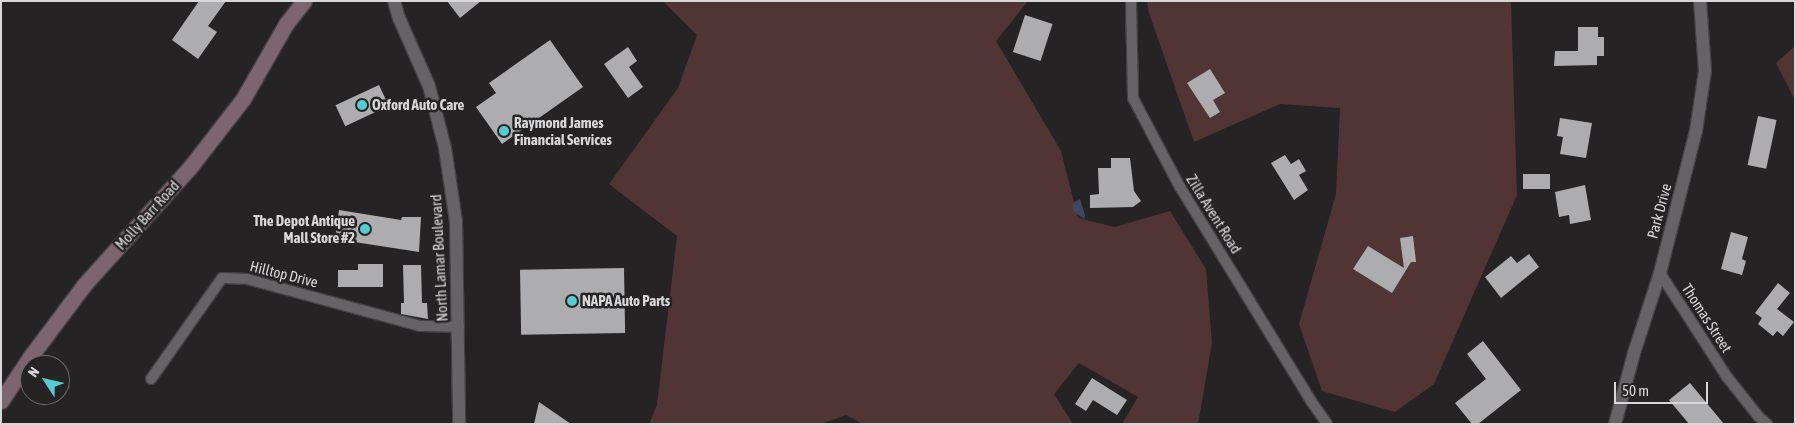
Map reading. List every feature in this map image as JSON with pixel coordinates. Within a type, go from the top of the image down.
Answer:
[{"type":"main road","name":"Molly Barr Road","points":[[286,24],[290,1]]},
{"type":"main road","name":"Molly Barr Road","points":[[1,401],[30,357],[84,285],[191,166],[243,99],[286,24],[304,1]]},
{"type":"street","name":"Zilla Avent Road","points":[[1131,1],[1133,98],[1180,187],[1311,402],[1327,424]]},
{"type":"street","name":"Park Drive","points":[[1615,424],[1634,352],[1660,273],[1688,166],[1705,71],[1700,1]]},
{"type":"street","name":"North Lamar Boulevard","points":[[393,4],[429,86],[445,148],[456,222],[459,424]]},
{"type":"street","name":"Thomas Street","points":[[1660,273],[1727,377],[1759,417],[1767,424]]},
{"type":"street","name":"Hilltop Drive","points":[[151,379],[222,278],[247,279],[420,326],[459,327]]},
{"type":"shaded area","points":[[663,1],[1028,1],[996,41],[1061,151],[1078,218],[1115,227],[1170,211],[1206,269],[1212,343],[1198,424],[1122,424],[1138,397],[1079,363],[1054,394],[1073,424],[863,424],[846,415],[821,424],[649,424],[657,405],[677,236],[609,184],[678,88],[697,35]]},
{"type":"shaded area","points":[[1147,1],[1511,1],[1517,195],[1434,384],[1395,412],[1322,391],[1299,324],[1336,194],[1340,108],[1280,104],[1194,142],[1149,13]]},
{"type":"shaded area","points":[[1795,46],[1795,100],[1776,63]]},
{"type":"water","points":[[1080,199],[1085,215],[1084,219],[1073,211],[1073,203]]},
{"type":"building","points":[[199,1],[226,1],[208,26],[217,32],[198,59],[172,40]]},
{"type":"building","points":[[447,1],[481,1],[460,18]]},
{"type":"building","points":[[1025,15],[1053,24],[1041,61],[1013,52]]},
{"type":"building","points":[[1578,27],[1598,27],[1598,37],[1604,37],[1604,56],[1597,56],[1597,65],[1554,66],[1555,51],[1578,51]]},
{"type":"building","points":[[550,40],[583,87],[502,144],[476,107],[496,93],[489,83]]},
{"type":"building","points":[[628,47],[637,61],[629,67],[643,87],[628,98],[604,64]]},
{"type":"building","points":[[1210,69],[1225,93],[1213,100],[1220,112],[1210,118],[1187,83]]},
{"type":"building","name":"Oxford Auto Care","points":[[379,85],[389,106],[345,126],[335,105]]},
{"type":"building","points":[[1758,116],[1777,120],[1766,169],[1748,165]]},
{"type":"building","points":[[1560,118],[1592,123],[1586,158],[1560,154],[1563,137],[1557,136]]},
{"type":"building","points":[[1285,155],[1291,164],[1299,159],[1306,171],[1299,175],[1308,190],[1294,200],[1271,163]]},
{"type":"building","points":[[1111,158],[1130,158],[1134,191],[1141,201],[1133,207],[1090,208],[1090,195],[1099,194],[1098,168],[1111,168]]},
{"type":"building","points":[[1523,174],[1550,174],[1550,189],[1523,189]]},
{"type":"building","points":[[1585,185],[1591,220],[1570,224],[1569,215],[1559,217],[1555,192]]},
{"type":"building","name":"The Depot Antique Mall Store #2","points":[[339,210],[401,220],[402,217],[421,217],[419,252],[335,239]]},
{"type":"building","points":[[1731,232],[1748,237],[1742,259],[1746,261],[1742,275],[1721,269]]},
{"type":"building","points":[[1413,236],[1416,262],[1411,262],[1392,293],[1353,269],[1368,246],[1404,268],[1400,238]]},
{"type":"building","points":[[1529,254],[1539,267],[1501,298],[1485,277],[1511,256],[1517,263]]},
{"type":"building","points":[[358,264],[383,264],[383,287],[338,287],[338,270],[358,270]]},
{"type":"building","points":[[403,265],[421,265],[422,303],[427,303],[428,319],[401,314],[401,303],[404,303]]},
{"type":"building","name":"NAPA Auto Parts","points":[[624,268],[625,333],[521,335],[520,270]]},
{"type":"building","points":[[1778,283],[1790,293],[1777,309],[1794,322],[1783,336],[1777,331],[1773,336],[1758,324],[1762,318],[1755,313]]},
{"type":"building","points":[[1483,341],[1521,390],[1478,424],[1472,424],[1455,403],[1486,379],[1467,354]]},
{"type":"building","points":[[1092,378],[1127,400],[1117,415],[1093,400],[1086,411],[1075,404]]},
{"type":"building","points":[[1690,383],[1724,424],[1689,424],[1669,400]]},
{"type":"building","points":[[539,402],[571,424],[534,424]]},
{"type":"place","name":"Oxford Auto Care","points":[[362,105]]},
{"type":"place","name":"Raymond James Financial Services","points":[[504,131]]},
{"type":"place","name":"The Depot Antique Mall Store #2","points":[[365,229]]},
{"type":"place","name":"NAPA Auto Parts","points":[[572,301]]}]
